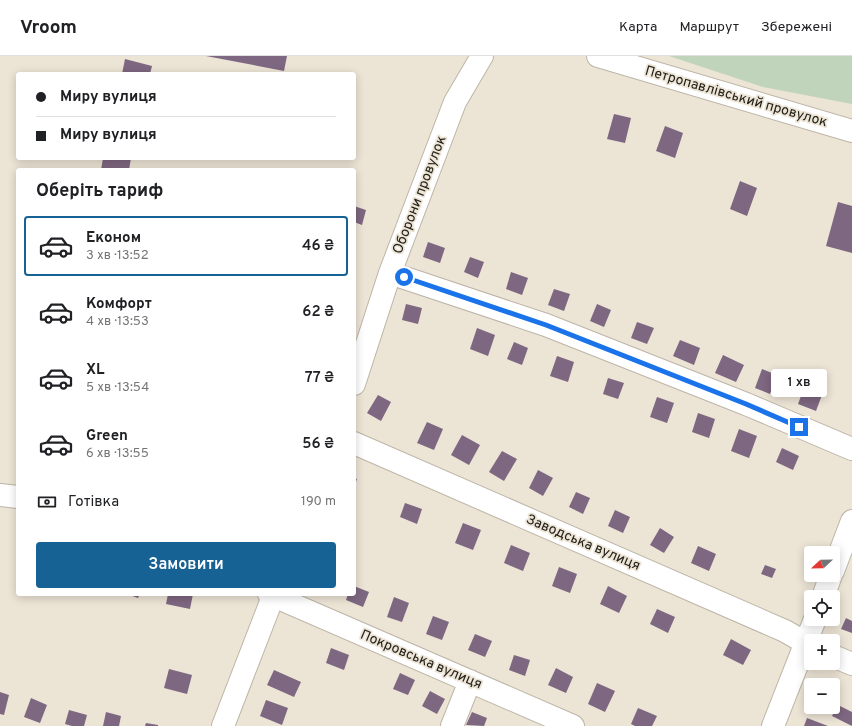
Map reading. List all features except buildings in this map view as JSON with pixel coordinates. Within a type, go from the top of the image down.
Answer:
[{"type":"street","name":"Оборони провулок","points":[[356,378],[390,273],[455,102],[482,56]]},
{"type":"street","name":"Петропавлівський провулок","points":[[598,56],[852,131]]},
{"type":"street","points":[[390,273],[546,325],[739,401],[852,449]]},
{"type":"street","name":"Заводська вулиця","points":[[356,444],[786,631],[804,642]]},
{"type":"street","points":[[0,495],[16,497]]},
{"type":"street","points":[[840,553],[852,521]]},
{"type":"street","points":[[223,726],[272,596]]},
{"type":"street","name":"Покровська вулиця","points":[[274,596],[573,726]]},
{"type":"street","points":[[773,726],[804,654]]},
{"type":"street","points":[[840,659],[852,664]]},
{"type":"street","points":[[452,726],[470,681]]},
{"type":"green space","points":[[669,56],[852,56],[852,104],[763,87]]},
{"type":"route","points":[[404,277],[546,325],[746,404],[799,427]]}]
